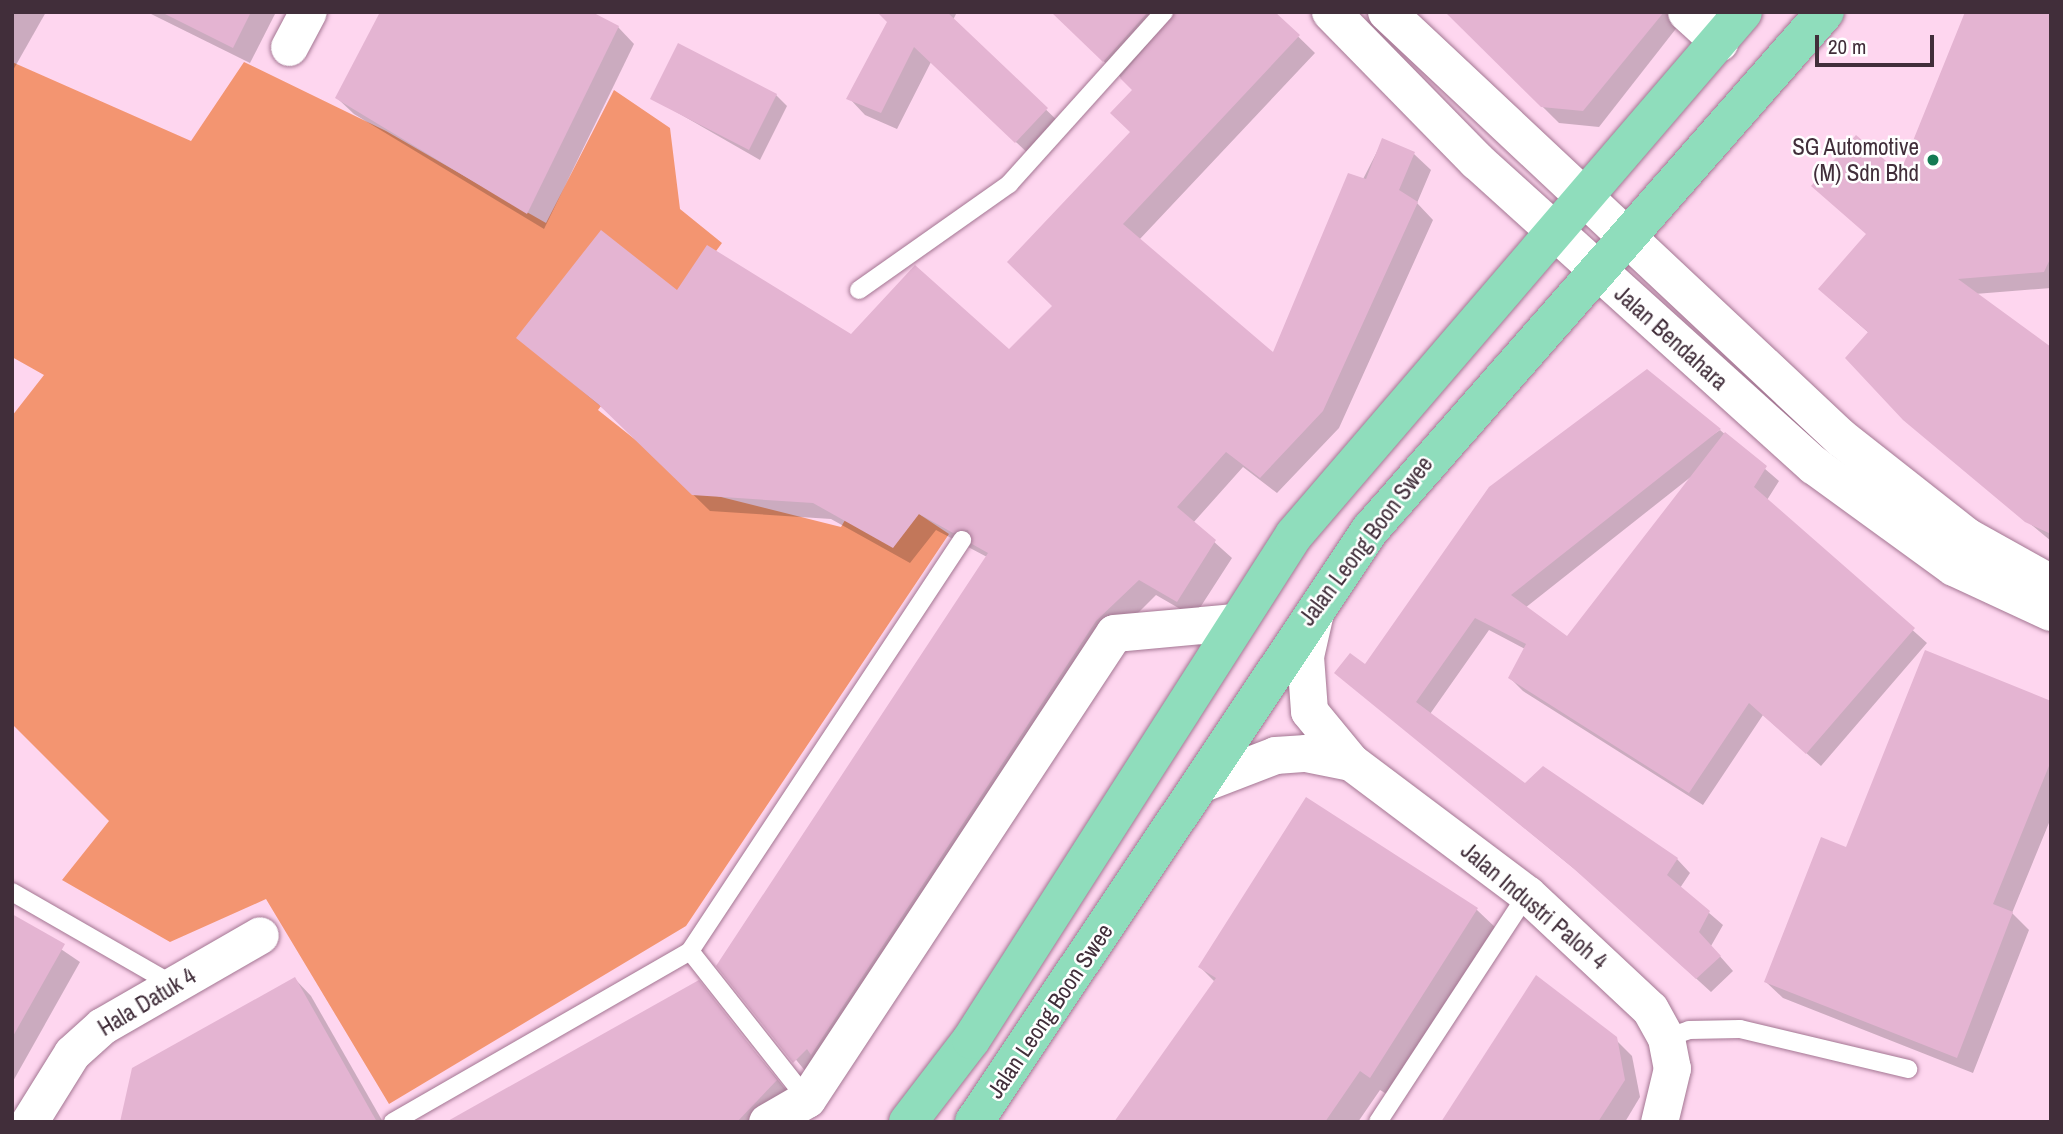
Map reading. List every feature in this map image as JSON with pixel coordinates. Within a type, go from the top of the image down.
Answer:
[{"type":"main road","name":"Jalan Bendahara","points":[[1331,12],[1880,471],[1967,537],[2051,584]]},
{"type":"main road","name":"Jalan Bendahara","points":[[1387,12],[1591,227],[1599,273],[1681,351],[1890,524],[1954,567],[2051,612]]},
{"type":"main road","name":"Jalan Leong Boon Swee","points":[[974,1122],[1200,784],[1317,600],[1435,451],[1599,273],[1591,227],[1719,42],[1743,12]]},
{"type":"main road","name":"Jalan Leong Boon Swee","points":[[908,1122],[971,1040],[1235,622],[1294,535],[1591,227],[1825,12]]},
{"type":"street","points":[[289,47],[308,12]]},
{"type":"street","points":[[1686,12],[1719,42]]},
{"type":"street","name":"Jalan Industri Paloh 4","points":[[1317,600],[1305,656],[1307,700],[1322,729],[1351,762],[1527,894],[1650,1009],[1666,1038],[1672,1068],[1659,1122]]},
{"type":"street","points":[[767,1122],[817,1110],[1114,633],[1235,622]]},
{"type":"street","name":"Jalan Industri Paloh 4","points":[[1200,784],[1275,755],[1306,752],[1351,762]]},
{"type":"street","name":"Hala Datuk 4","points":[[29,1122],[72,1052],[102,1026],[260,936]]},
{"type":"lane","points":[[859,290],[1009,184],[1164,12]]},
{"type":"lane","points":[[393,1122],[690,951],[962,540]]},
{"type":"lane","points":[[12,892],[174,985]]},
{"type":"lane","points":[[1378,1122],[1527,894]]},
{"type":"lane","points":[[690,951],[817,1110]]},
{"type":"lane","points":[[1666,1038],[1689,1030],[1740,1029],[1908,1069]]},
{"type":"shaded area","points":[[12,62],[191,141],[244,62],[386,131],[546,223],[614,90],[670,128],[680,209],[722,243],[598,410],[701,492],[841,527],[868,480],[949,534],[686,926],[389,1104],[266,899],[170,942],[62,880],[109,821],[12,724],[12,416],[44,375],[12,357]]},
{"type":"building","points":[[161,12],[251,12],[233,48]]},
{"type":"building","points":[[380,12],[592,12],[619,26],[527,214],[335,98]]},
{"type":"building","points":[[877,12],[947,12],[1048,108],[1015,143],[914,47],[881,113],[846,99],[887,22]]},
{"type":"building","points":[[1051,12],[1148,12],[1103,62]]},
{"type":"building","points":[[1175,12],[1275,12],[1300,35],[1123,224],[1273,352],[1348,173],[1366,179],[1382,138],[1415,152],[1399,190],[1418,202],[1323,411],[1260,478],[1226,452],[1177,507],[1216,540],[1177,602],[1139,580],[1096,621],[811,1055],[807,1049],[793,1063],[716,966],[988,553],[972,544],[968,530],[953,533],[919,514],[893,548],[813,503],[692,495],[598,404],[516,338],[601,230],[677,290],[707,245],[851,334],[915,265],[1009,349],[1052,306],[1007,262],[1130,132],[1110,113],[1132,90],[1120,78]]},
{"type":"building","points":[[1445,12],[1664,12],[1583,111],[1541,107]]},
{"type":"building","points":[[1965,12],[2051,12],[2051,257],[2044,272],[1958,279],[2051,347],[2051,534],[2025,522],[1903,420],[1845,358],[1868,332],[1818,289],[1866,234],[1811,186],[1856,135],[1900,173]]},
{"type":"building","points":[[678,43],[777,94],[749,150],[650,99]]},
{"type":"building","points":[[1647,369],[1721,429],[1511,595],[1567,636],[1725,432],[1767,466],[1754,487],[1915,628],[1806,754],[1749,703],[1689,793],[1508,678],[1526,644],[1475,618],[1416,702],[1525,783],[1543,766],[1678,858],[1667,875],[1710,911],[1699,932],[1721,956],[1696,979],[1573,868],[1334,673],[1350,653],[1365,664],[1489,487]]},
{"type":"building","points":[[1925,650],[2051,701],[2051,761],[1993,904],[2013,912],[1957,1058],[1764,982],[1821,837],[1846,847]]},
{"type":"building","points":[[1306,797],[1478,908],[1370,1078],[1360,1071],[1325,1122],[1114,1122],[1216,978],[1198,967]]},
{"type":"building","points":[[12,914],[65,944],[12,1038]]},
{"type":"building","points":[[1536,975],[1617,1037],[1625,1080],[1598,1122],[1441,1122]]},
{"type":"building","points":[[295,977],[377,1122],[120,1122],[132,1068]]},
{"type":"building","points":[[699,980],[777,1080],[737,1122],[446,1122]]},
{"type":"place","name":"SG Automotive (M) Sdn Bhd","points":[[1933,160]]}]
